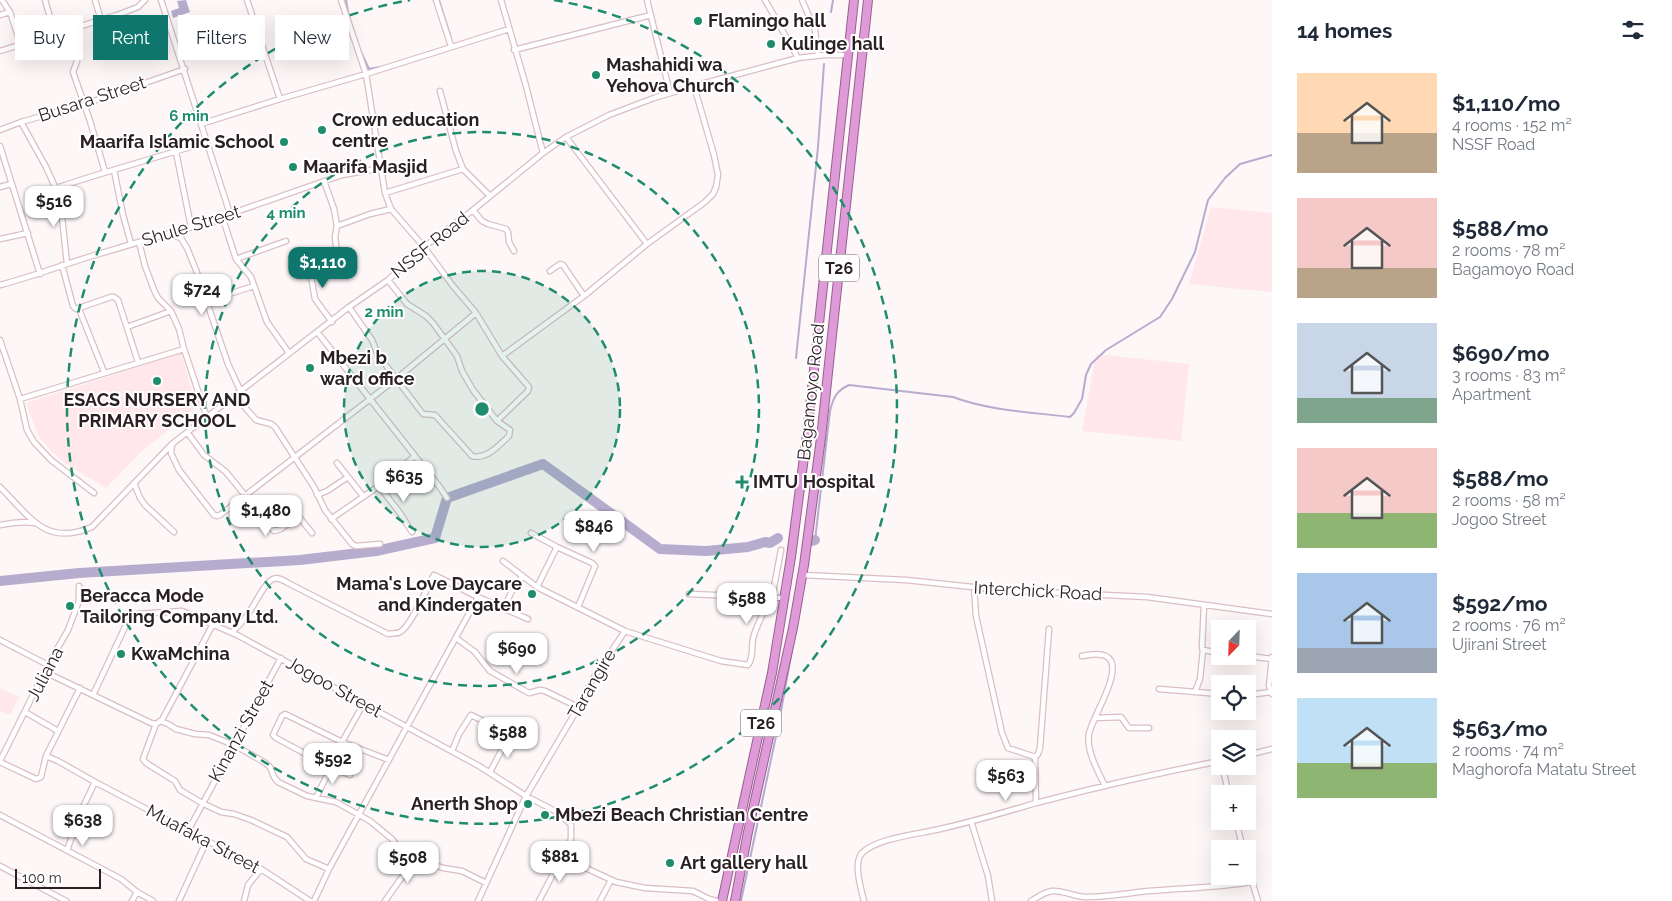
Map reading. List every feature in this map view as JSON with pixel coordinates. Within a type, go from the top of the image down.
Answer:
[{"type":"highway","name":"Bagamoyo Road","points":[[722,901],[772,673],[795,531],[854,0]]},
{"type":"highway","name":"Bagamoyo Road","points":[[735,901],[803,575],[822,428],[868,0]]},
{"type":"street","points":[[2,0],[10,12],[15,27]]},
{"type":"street","points":[[45,0],[49,15]]},
{"type":"street","points":[[95,0],[100,15]]},
{"type":"street","points":[[136,0],[138,7]]},
{"type":"street","points":[[116,15],[138,7],[145,0]]},
{"type":"street","points":[[161,0],[185,69],[230,214]]},
{"type":"street","points":[[247,0],[280,98]]},
{"type":"street","points":[[340,0],[366,74],[386,193],[391,209],[424,247],[476,313],[502,356],[527,384],[529,389],[497,421]]},
{"type":"street","points":[[436,0],[451,46]]},
{"type":"street","points":[[501,0],[543,153]]},
{"type":"street","points":[[647,0],[670,93]]},
{"type":"street","points":[[765,0],[798,58]]},
{"type":"street","points":[[802,0],[815,30],[818,55]]},
{"type":"street","points":[[0,15],[10,12]]},
{"type":"street","points":[[514,50],[651,15]]},
{"type":"street","points":[[201,124],[509,28]]},
{"type":"street","points":[[0,51],[15,47]]},
{"type":"street","name":"NSSF Road","points":[[37,524],[47,531],[68,535],[92,528],[172,444],[208,418],[289,353],[318,333],[349,307],[388,280],[424,247],[566,137],[609,115],[670,93],[798,58],[849,54]]},
{"type":"street","points":[[77,60],[73,72],[85,104],[105,172]]},
{"type":"street","name":"Busara Street","points":[[0,130],[21,122],[85,104],[185,69]]},
{"type":"street","points":[[502,356],[584,296],[647,244],[705,202],[713,194],[718,175],[694,86]]},
{"type":"street","points":[[440,91],[456,151],[463,169],[490,196]]},
{"type":"street","points":[[21,122],[56,188],[62,206],[67,264]]},
{"type":"street","points":[[566,137],[647,244]]},
{"type":"street","points":[[56,188],[207,142]]},
{"type":"street","points":[[0,146],[40,274]]},
{"type":"street","points":[[176,152],[191,227]]},
{"type":"street","name":"Shule Street","points":[[0,285],[131,244],[223,218],[342,175],[382,168]]},
{"type":"street","points":[[386,193],[463,169]]},
{"type":"street","points":[[114,170],[131,244]]},
{"type":"street","points":[[324,181],[334,208],[337,226],[335,237],[338,262]]},
{"type":"street","points":[[0,187],[11,184]]},
{"type":"street","points":[[337,226],[370,214],[391,209]]},
{"type":"street","points":[[473,210],[482,221],[506,229],[509,242],[514,251]]},
{"type":"street","points":[[223,218],[236,259],[254,286],[267,322],[289,353]]},
{"type":"street","points":[[0,239],[28,233]]},
{"type":"street","points":[[166,234],[181,238],[183,241],[207,300],[228,364],[241,392]]},
{"type":"street","points":[[236,259],[286,240]]},
{"type":"street","points":[[139,242],[154,290],[158,298],[171,311],[179,328],[208,418]]},
{"type":"street","points":[[308,260],[316,299],[332,322]]},
{"type":"street","points":[[550,271],[563,264],[584,296]]},
{"type":"street","points":[[62,265],[73,306],[76,309],[114,296],[118,300],[138,362]]},
{"type":"street","points":[[349,307],[372,340],[378,355],[423,414],[434,415],[472,456],[478,458],[486,456],[510,436],[510,430],[497,421],[473,390],[462,371],[457,356],[446,339],[426,316],[407,304],[388,280]]},
{"type":"street","points":[[207,300],[254,286]]},
{"type":"street","points":[[79,309],[104,372]]},
{"type":"street","points":[[127,327],[171,311]]},
{"type":"street","points":[[172,444],[171,453],[179,470],[214,515],[220,515],[371,399],[476,313]]},
{"type":"street","points":[[318,333],[447,498]]},
{"type":"street","points":[[0,340],[20,399],[27,430],[34,442],[51,460],[94,493]]},
{"type":"street","points":[[20,399],[184,348]]},
{"type":"street","points":[[235,396],[256,420],[272,424],[295,457],[331,519],[352,544],[356,546],[380,544]]},
{"type":"street","points":[[187,432],[204,455],[226,472],[274,531],[281,529],[299,516]]},
{"type":"street","points":[[331,519],[416,456]]},
{"type":"street","points":[[337,463],[363,496]]},
{"type":"street","points":[[317,495],[348,477]]},
{"type":"street","points":[[134,483],[145,505],[174,532]]},
{"type":"street","points":[[378,486],[400,513],[412,532]]},
{"type":"street","points":[[0,487],[37,524]]},
{"type":"street","points":[[286,501],[312,533]]},
{"type":"street","points":[[0,526],[23,521],[37,524]]},
{"type":"street","points":[[531,533],[595,566],[578,607]]},
{"type":"street","points":[[537,587],[557,547]]},
{"type":"street","points":[[770,598],[780,550]]},
{"type":"street","points":[[503,561],[537,587],[625,631]]},
{"type":"street","points":[[232,632],[250,612],[267,583],[276,578],[388,634],[399,633],[405,628],[415,613],[434,575],[478,598],[528,619]]},
{"type":"street","name":"Interchick Road","points":[[803,575],[906,580],[974,588],[1146,597],[1272,614]]},
{"type":"street","points":[[503,609],[515,584],[523,576]]},
{"type":"street","name":"Juliana","points":[[0,760],[68,630],[79,601],[79,586]]},
{"type":"street","points":[[974,588],[976,616],[1006,745],[1012,750],[1035,757]]},
{"type":"street","points":[[689,594],[785,598]]},
{"type":"street","points":[[314,901],[329,869],[478,598]]},
{"type":"street","name":"Tarangire","points":[[478,901],[526,796],[594,677],[625,631],[721,661],[743,666],[748,665],[751,661],[752,640],[757,624],[770,598]]},
{"type":"street","points":[[1195,692],[1200,679],[1203,650],[1204,605]]},
{"type":"street","name":"Jogoo Street","points":[[93,695],[131,618],[137,614],[175,611],[190,614],[232,632],[281,658],[490,772],[526,796],[559,812],[572,825],[571,839],[562,857]]},
{"type":"street","points":[[213,624],[158,723],[143,759],[175,781],[180,790],[222,812],[251,820],[287,837],[302,856],[329,869]]},
{"type":"street","points":[[1036,803],[1035,757],[1040,748],[1049,629]]},
{"type":"street","points":[[456,638],[475,652],[490,670],[514,685],[529,693],[540,690],[545,691],[578,707]]},
{"type":"street","points":[[0,640],[48,665]]},
{"type":"street","points":[[1203,650],[1211,651]]},
{"type":"street","points":[[1082,656],[1099,654],[1108,658],[1111,662],[1112,674],[1109,687],[1089,735],[1090,748],[1105,786]]},
{"type":"street","points":[[1256,657],[1272,658],[1269,686],[1271,693],[1256,694]]},
{"type":"street","name":"Kinanzi Street","points":[[188,831],[281,658]]},
{"type":"street","points":[[45,672],[151,723],[168,724],[176,729],[195,734],[209,735],[234,745],[270,767],[278,782],[308,796],[336,802],[360,814],[382,830],[397,844],[402,852],[429,864],[458,870],[486,883]]},
{"type":"street","points":[[0,760],[36,779],[40,777],[46,756],[80,688]]},
{"type":"street","points":[[1159,689],[1211,693]]},
{"type":"street","points":[[342,742],[364,704]]},
{"type":"street","points":[[25,712],[58,730]]},
{"type":"street","points":[[350,775],[275,737],[274,732],[282,716],[286,714],[336,740],[389,760]]},
{"type":"street","points":[[452,751],[459,734],[471,715],[508,733],[509,736],[490,772]]},
{"type":"street","points":[[1095,718],[1121,717],[1129,728],[1149,728]]},
{"type":"street","points":[[1256,752],[1272,749]]},
{"type":"street","name":"Muafaka Street","points":[[46,756],[261,869],[310,901]]},
{"type":"street","points":[[864,901],[858,864],[860,857],[877,843],[972,821],[1105,786],[1211,763]]},
{"type":"street","points":[[316,798],[330,766]]},
{"type":"street","points":[[67,850],[82,807],[95,782]]},
{"type":"street","points":[[0,815],[120,878],[137,892],[153,901]]},
{"type":"street","points":[[972,821],[988,876],[992,901]]},
{"type":"street","points":[[178,901],[207,840]]},
{"type":"street","points":[[539,901],[562,857],[626,885],[693,891],[717,901]]},
{"type":"street","points":[[385,901],[402,877],[420,859]]},
{"type":"street","points":[[0,866],[66,901]]},
{"type":"street","points":[[244,901],[248,885],[261,869]]},
{"type":"street","points":[[600,901],[611,880]]},
{"type":"street","points":[[1031,901],[1050,892],[1062,892],[1085,897],[1117,896],[1224,885]]},
{"type":"street","points":[[1252,885],[1258,901]]},
{"type":"street","points":[[132,901],[137,892]]},
{"type":"shaded area","points":[[186,0],[190,12],[173,18],[171,11],[179,8],[177,1]]},
{"type":"shaded area","points":[[1211,207],[1272,213],[1272,292],[1189,284]]},
{"type":"shaded area","points":[[181,353],[195,402],[198,406],[142,451],[106,488],[66,464],[39,437],[26,403]]},
{"type":"shaded area","points":[[1096,354],[1189,364],[1181,441],[1082,431]]},
{"type":"shaded area","points":[[0,688],[19,697],[10,715],[0,711]]},
{"type":"waterway","points":[[346,0],[349,15]]},
{"type":"waterway","points":[[439,0],[451,38]]},
{"type":"waterway","points":[[831,12],[833,0]]},
{"type":"waterway","points":[[360,50],[369,69],[385,66]]},
{"type":"waterway","points":[[796,358],[818,147],[824,64]]},
{"type":"waterway","points":[[815,540],[830,411],[834,398],[841,389],[849,385],[953,397],[996,408],[1070,417],[1082,399],[1086,375],[1091,364],[1106,350],[1160,317],[1172,299],[1195,252],[1208,200],[1225,178],[1240,164],[1272,155]]},
{"type":"waterway","points":[[0,581],[79,573],[300,560],[376,551],[435,538],[447,498],[543,464],[660,549],[706,551],[748,547],[765,542],[770,543],[778,538]]},
{"type":"waterway","points":[[741,901],[779,722],[795,634]]},
{"type":"place","name":"Flamingo hall","points":[[698,21]]},
{"type":"place","name":"Kulinge hall","points":[[771,44]]},
{"type":"place","name":"Mashahidi wa Yehova Church","points":[[596,75]]},
{"type":"place","name":"Crown education centre","points":[[322,130]]},
{"type":"place","name":"Maarifa Islamic School","points":[[284,142]]},
{"type":"place","name":"Maarifa Masjid","points":[[293,167]]},
{"type":"place","name":"Mbezi b ward office","points":[[310,368]]},
{"type":"place","name":"ESACS NURSERY AND PRIMARY SCHOOL","points":[[157,381]]},
{"type":"place","name":"IMTU Hospital","points":[[742,482]]},
{"type":"place","name":"Mama's Love Daycare and Kindergaten","points":[[532,594]]},
{"type":"place","name":"Beracca Mode Tailoring Company Ltd.","points":[[70,606]]},
{"type":"place","name":"KwaMchina","points":[[121,654]]},
{"type":"place","name":"Anerth Shop","points":[[528,804]]},
{"type":"place","name":"Mbezi Beach Christian Centre","points":[[545,815]]},
{"type":"place","name":"Art gallery hall","points":[[670,863]]}]
